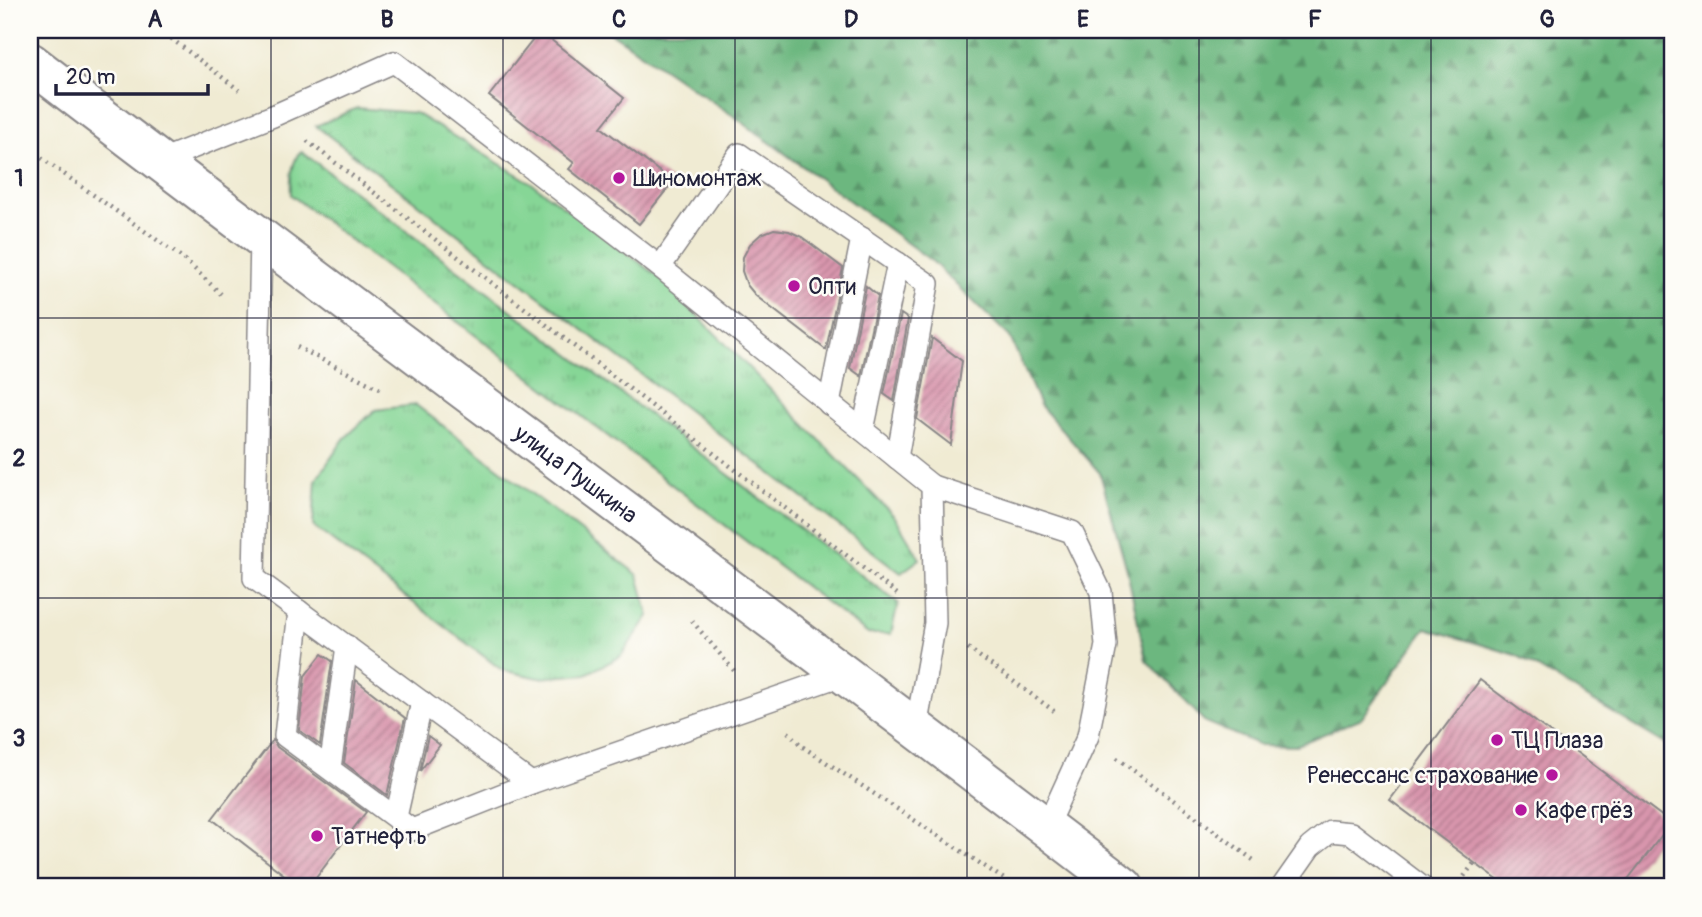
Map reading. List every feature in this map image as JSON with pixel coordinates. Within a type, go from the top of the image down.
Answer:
[{"type":"main road","name":"улица Пушкина","points":[[30,62],[1124,887]]},
{"type":"lane","points":[[159,161],[273,116],[394,62],[660,267],[932,486],[1072,532],[1101,592],[1106,645],[1088,736],[1046,828]]},
{"type":"lane","points":[[660,267],[739,154],[928,284],[897,458]]},
{"type":"lane","points":[[261,237],[254,578],[531,783]]},
{"type":"lane","points":[[829,404],[862,238]]},
{"type":"lane","points":[[863,430],[898,263]]},
{"type":"lane","points":[[916,728],[935,624],[932,486]]},
{"type":"lane","points":[[299,611],[285,736],[412,830],[531,783],[845,674]]},
{"type":"lane","points":[[330,768],[347,646]]},
{"type":"lane","points":[[396,817],[422,702]]},
{"type":"lane","points":[[1284,885],[1310,847],[1330,831],[1351,833],[1422,887]]},
{"type":"path","points":[[160,30],[935,624],[1284,885]]},
{"type":"path","points":[[30,150],[184,259],[258,327],[383,390],[394,393]]},
{"type":"path","points":[[683,611],[761,703],[803,747],[1016,887]]},
{"type":"path","points":[[1457,887],[1474,863]]},
{"type":"green space","points":[[607,30],[1672,30],[1672,748],[1516,655],[1426,628],[1362,718],[1295,746],[1260,745],[1205,722],[1146,660],[1127,570],[1100,473],[1040,405],[1010,337],[933,262],[735,117]]},
{"type":"green space","points":[[357,108],[415,113],[530,182],[662,279],[895,517],[920,559],[901,573],[316,126]]},
{"type":"green space","points":[[302,152],[898,603],[891,634],[868,634],[291,195],[292,169],[298,154]]},
{"type":"green space","points":[[416,405],[638,575],[649,616],[620,657],[586,674],[539,678],[502,670],[313,526],[316,480],[344,439],[375,410]]},
{"type":"building","points":[[540,31],[624,98],[601,127],[673,182],[639,224],[569,169],[574,163],[489,96]]},
{"type":"building","points":[[774,229],[789,231],[802,237],[843,268],[826,350],[756,296],[747,285],[742,271],[743,257],[750,244],[761,234]]},
{"type":"building","points":[[866,286],[878,296],[861,376],[850,368]]},
{"type":"building","points":[[901,314],[908,319],[894,401],[884,394]]},
{"type":"building","points":[[932,338],[962,361],[951,445],[917,419]]},
{"type":"building","points":[[322,654],[332,661],[320,745],[299,730],[305,676]]},
{"type":"building","points":[[356,680],[405,718],[387,795],[344,763]]},
{"type":"building","name":"ТЦ Плаза","points":[[1480,680],[1671,823],[1622,887],[1507,887],[1390,800]]},
{"type":"building","points":[[428,736],[440,745],[420,771]]},
{"type":"building","points":[[273,740],[277,747],[366,812],[309,887],[300,887],[212,819]]},
{"type":"place","name":"Шиномонтаж","points":[[619,178]]},
{"type":"place","name":"Опти","points":[[794,286]]},
{"type":"place","name":"ТЦ Плаза","points":[[1497,740]]},
{"type":"place","name":"Ренессанс страхование","points":[[1552,775]]},
{"type":"place","name":"Кафе грёз","points":[[1521,810]]},
{"type":"place","name":"Татнефть","points":[[317,836]]}]
